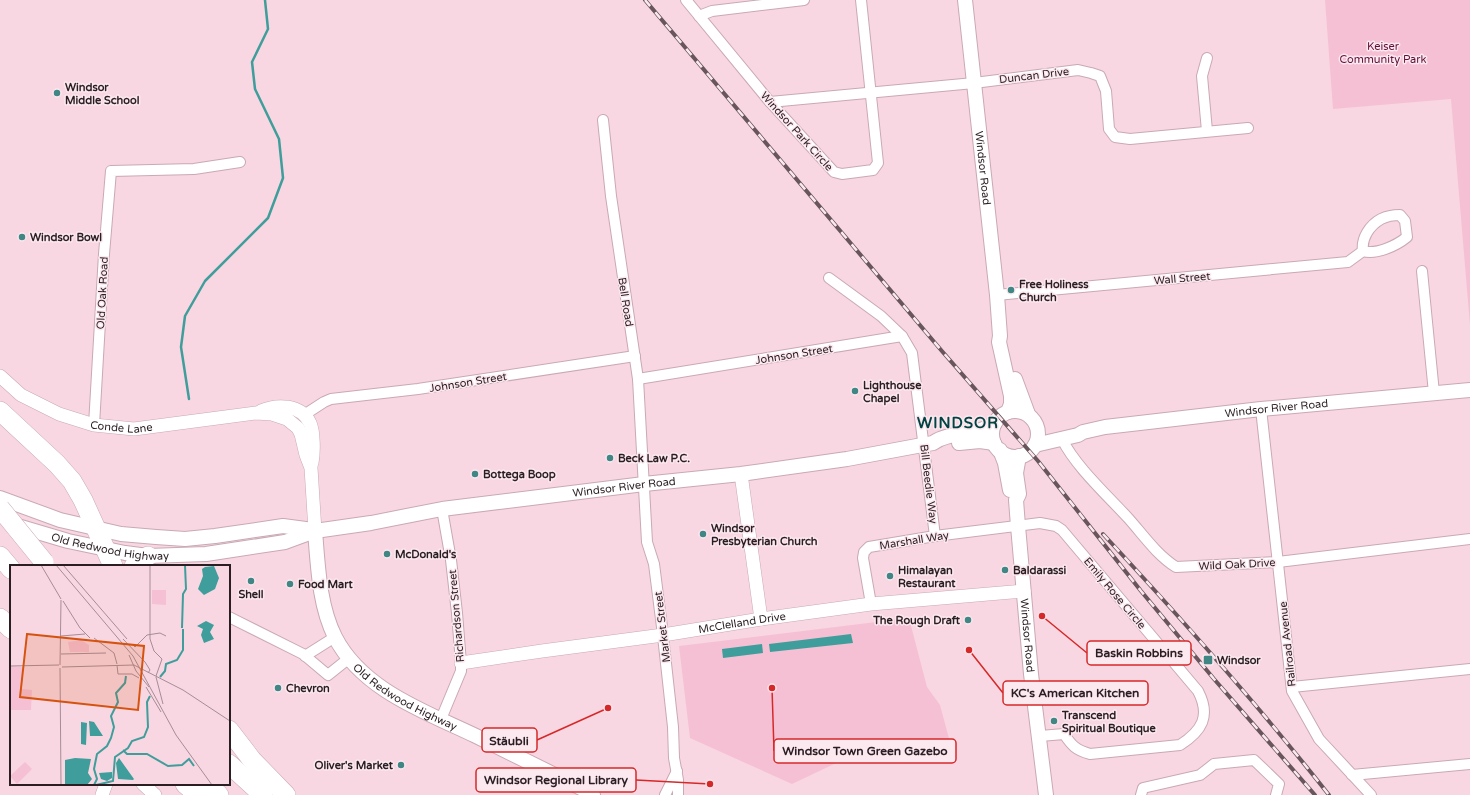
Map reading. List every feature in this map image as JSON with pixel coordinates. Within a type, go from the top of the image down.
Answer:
[{"type":"highway","points":[[0,411],[57,464],[72,481],[83,500],[109,558]]},
{"type":"highway","points":[[0,508],[45,564]]},
{"type":"highway","points":[[0,556],[10,568]]},
{"type":"highway","points":[[0,618],[10,628]]},
{"type":"highway","points":[[230,731],[252,760],[286,795]]},
{"type":"highway","points":[[230,765],[264,795]]},
{"type":"highway","points":[[186,785],[198,795]]},
{"type":"highway","points":[[208,785],[219,795]]},
{"type":"main road","name":"Windsor Road","points":[[965,0],[997,295],[1000,336],[999,342],[1011,396],[1011,404],[1008,412]]},
{"type":"main road","name":"Windsor Road","points":[[1000,336],[1005,341],[1015,379],[1028,414]]},
{"type":"main road","name":"Windsor River Road","points":[[1035,445],[1105,427],[1261,409],[1470,390]]},
{"type":"main road","points":[[1019,411],[1028,414],[1035,422],[1037,428],[1038,435],[1035,445],[1029,451],[1019,456],[1009,455],[997,447],[993,433],[995,423],[1008,412],[1019,411]]},
{"type":"main road","name":"Windsor River Road","points":[[929,444],[939,438],[986,429],[995,423]]},
{"type":"main road","name":"Windsor River Road","points":[[1037,428],[1054,432],[1077,430],[1083,432]]},
{"type":"main road","name":"Windsor River Road","points":[[315,531],[371,523],[442,509],[644,484],[741,474],[929,444],[941,446],[969,441],[997,447]]},
{"type":"main road","name":"Windsor Road","points":[[997,447],[1005,463],[1012,495],[1016,500]]},
{"type":"main road","name":"Windsor Road","points":[[1019,456],[1016,473],[1018,494],[1016,500],[1018,526],[1031,674],[1040,736],[1046,795]]},
{"type":"main road","name":"Old Redwood Highway","points":[[0,498],[60,520],[122,534],[185,538],[215,536],[283,526],[315,531]]},
{"type":"main road","name":"Old Redwood Highway","points":[[0,520],[109,558],[142,561],[206,554],[285,542],[315,531]]},
{"type":"main road","name":"Old Redwood Highway","points":[[315,531],[317,558],[324,606],[335,637],[348,659],[391,694],[589,792],[605,795]]},
{"type":"street","name":"Windsor Park Circle","points":[[686,0],[770,102],[834,172],[842,174],[873,170],[878,163],[861,0]]},
{"type":"street","points":[[699,16],[712,11],[804,0]]},
{"type":"street","points":[[1207,58],[1202,76],[1207,131]]},
{"type":"street","name":"Duncan Drive","points":[[770,102],[871,91],[974,83],[1078,70],[1091,72],[1100,76],[1106,91],[1109,129],[1115,137],[1130,139],[1248,128]]},
{"type":"street","name":"Bell Road","points":[[603,120],[610,196],[638,379],[644,484]]},
{"type":"street","name":"Old Oak Road","points":[[94,424],[104,254],[111,171],[194,169],[240,162]]},
{"type":"street","points":[[1400,215],[1405,220],[1407,237],[1399,244],[1368,252],[1363,250],[1362,244],[1365,234],[1381,219],[1400,215]]},
{"type":"street","name":"Wall Street","points":[[997,295],[1348,262],[1363,250]]},
{"type":"street","points":[[1422,271],[1434,393]]},
{"type":"street","name":"Bill Beedie Way","points":[[829,278],[881,316],[902,336],[912,353],[929,444],[935,536]]},
{"type":"street","name":"Johnson Street","points":[[638,379],[902,336]]},
{"type":"street","name":"Johnson Street","points":[[304,415],[324,402],[332,399],[418,389],[635,356]]},
{"type":"street","name":"Conde Lane","points":[[0,376],[21,395],[58,414],[94,424],[134,429],[256,413],[280,416],[287,419],[298,428],[311,468]]},
{"type":"street","name":"Conde Lane","points":[[256,413],[267,408],[279,406],[293,408],[304,415],[310,424],[314,454],[311,468],[315,531]]},
{"type":"street","name":"Railroad Avenue","points":[[1261,409],[1292,691],[1319,740],[1371,795]]},
{"type":"street","name":"Wild Oak Drive","points":[[1062,439],[1068,451],[1114,504],[1164,559],[1176,567],[1278,562],[1470,539]]},
{"type":"street","points":[[741,474],[760,618]]},
{"type":"street","name":"Market Street","points":[[644,484],[647,542],[654,564],[663,635],[674,758],[679,789],[678,795]]},
{"type":"street","name":"Richardson Street","points":[[441,719],[461,671],[457,613],[451,560],[442,509]]},
{"type":"street","name":"Emily Rose Circle","points":[[1018,526],[1048,524],[1056,526],[1062,530],[1198,692],[1203,701],[1203,718],[1200,728],[1193,737],[1180,745],[1090,754],[1080,751],[1071,745],[1064,734],[1040,736]]},
{"type":"street","name":"Marshall Way","points":[[871,604],[863,558],[864,552],[870,547],[935,536],[1018,526]]},
{"type":"street","name":"McClelland Drive","points":[[461,663],[663,635],[760,618],[871,604],[1024,591]]},
{"type":"street","points":[[230,618],[305,656],[328,674],[348,659]]},
{"type":"street","points":[[305,656],[335,637]]},
{"type":"street","points":[[1292,687],[1470,669]]},
{"type":"street","points":[[1142,792],[1200,775],[1214,764],[1254,760],[1279,784],[1276,795]]},
{"type":"street","points":[[1352,775],[1470,764]]},
{"type":"street","points":[[665,795],[677,771]]},
{"type":"street","points":[[102,795],[106,785]]},
{"type":"street","points":[[144,785],[155,795]]},
{"type":"green space","name":"Keiser Community Park","points":[[1325,0],[1470,0],[1470,325],[1451,99],[1333,109]]},
{"type":"green space","points":[[909,618],[927,687],[940,705],[951,746],[851,756],[792,784],[690,738],[679,646]]},
{"type":"water","points":[[851,634],[853,643],[770,652],[769,644]]},
{"type":"water","points":[[762,644],[763,653],[723,658],[722,649]]},
{"type":"waterway","points":[[189,399],[181,347],[185,316],[205,281],[268,218],[283,178],[279,139],[255,89],[252,62],[268,29],[265,0]]},
{"type":"railway","points":[[645,0],[941,350],[1038,461],[1141,591],[1214,679],[1315,795]]},
{"type":"railway","points":[[1103,534],[1219,662],[1329,795]]},
{"type":"place","name":"Windsor Middle School","points":[[57,93]]},
{"type":"place","name":"Windsor Bowl","points":[[22,237]]},
{"type":"place","name":"Free Holiness Church","points":[[1011,290]]},
{"type":"place","name":"Lighthouse Chapel","points":[[855,391]]},
{"type":"place","name":"Beck Law P.C.","points":[[610,458]]},
{"type":"place","name":"Bottega Boop","points":[[475,474]]},
{"type":"place","name":"Windsor Presbyterian Church","points":[[703,534]]},
{"type":"place","name":"McDonald's","points":[[387,554]]},
{"type":"place","name":"Baldarassi","points":[[1005,570]]},
{"type":"place","name":"Himalayan Restaurant","points":[[890,576]]},
{"type":"place","name":"Shell","points":[[251,581]]},
{"type":"place","name":"Food Mart","points":[[290,584]]},
{"type":"place","name":"Baskin Robbins","points":[[1042,616]]},
{"type":"place","name":"The Rough Draft","points":[[968,620]]},
{"type":"place","name":"KC's American Kitchen","points":[[969,650]]},
{"type":"place","name":"Windsor","points":[[1208,660]]},
{"type":"place","name":"Chevron","points":[[278,688]]},
{"type":"place","name":"Windsor Town Green Gazebo","points":[[772,688]]},
{"type":"place","name":"Stäubli","points":[[608,708]]},
{"type":"place","name":"Transcend Spiritual Boutique","points":[[1054,721]]},
{"type":"place","name":"Oliver's Market","points":[[401,765]]},
{"type":"place","name":"Windsor Regional Library","points":[[710,784]]},
{"type":"district","name":"WINDSOR","points":[[958,423]]}]
